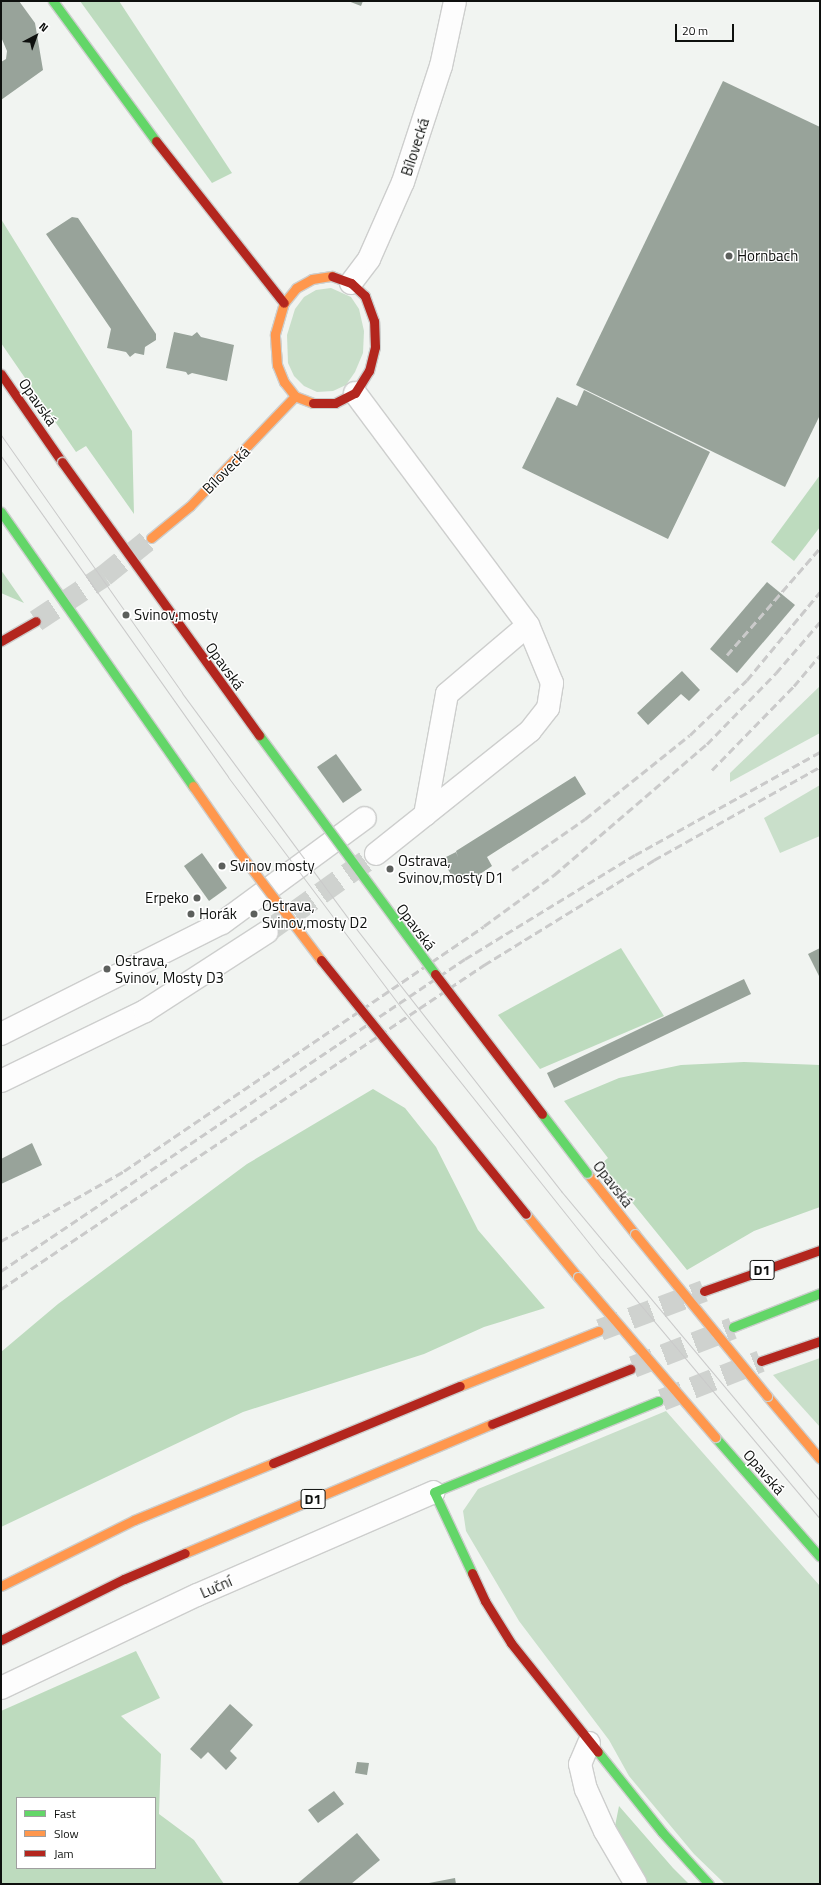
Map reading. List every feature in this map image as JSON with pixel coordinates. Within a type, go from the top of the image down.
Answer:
[{"type":"main road","points":[[53,1],[186,182],[284,303]]},
{"type":"main road","points":[[332,276],[351,283],[366,296],[370,304],[376,339],[369,371],[355,393],[345,400],[325,404],[315,404],[295,396],[284,382],[275,357],[275,334],[284,303],[296,288],[312,279],[332,276]]},
{"type":"main road","name":"Opavská","points":[[1,374],[62,462],[364,880],[635,1234],[820,1459]]},
{"type":"main road","name":"Bílovecká","points":[[151,538],[196,500],[246,450],[295,396]]},
{"type":"main road","name":"Opavská","points":[[1,512],[106,665],[244,858],[345,991],[578,1277],[820,1557]]},
{"type":"main road","points":[[1,641],[36,621]]},
{"type":"main road","name":"D1","points":[[704,1291],[820,1250]]},
{"type":"main road","points":[[733,1327],[820,1293]]},
{"type":"main road","points":[[1,1586],[134,1520],[529,1357],[598,1331]]},
{"type":"main road","points":[[761,1361],[820,1341]]},
{"type":"main road","name":"D1","points":[[1,1640],[124,1579],[519,1412],[630,1368]]},
{"type":"main road","points":[[658,1401],[434,1492],[497,1622],[525,1662],[589,1743],[667,1838],[708,1884]]},
{"type":"street","name":"Bílovecká","points":[[351,283],[369,260],[403,182],[441,66],[455,1]]},
{"type":"street","points":[[355,393],[528,625],[552,683],[548,708],[530,731],[376,854]]},
{"type":"street","points":[[425,815],[446,694],[528,625]]},
{"type":"street","points":[[1,1034],[222,923],[366,818]]},
{"type":"street","points":[[1,1081],[145,1011],[267,932]]},
{"type":"street","name":"Luční","points":[[1,1688],[197,1595],[434,1492]]},
{"type":"street","points":[[589,1743],[580,1764],[586,1789],[605,1831],[636,1884]]},
{"type":"green space","points":[[80,1],[119,1],[232,173],[212,183]]},
{"type":"green space","points":[[1,219],[132,431],[134,514],[86,446],[76,452],[1,343]]},
{"type":"green space","points":[[331,288],[351,297],[359,309],[364,331],[363,353],[355,372],[346,385],[333,391],[317,392],[304,386],[294,376],[288,363],[287,335],[295,309],[304,297],[316,290]]},
{"type":"green space","points":[[820,475],[820,527],[794,561],[771,542]]},
{"type":"green space","points":[[1,570],[24,603],[1,593]]},
{"type":"green space","points":[[820,686],[820,733],[730,782],[730,773]]},
{"type":"green space","points":[[820,785],[820,836],[780,853],[764,818]]},
{"type":"green space","points":[[621,948],[664,1016],[540,1069],[498,1015]]},
{"type":"green space","points":[[744,1062],[820,1065],[820,1207],[754,1231],[687,1270],[601,1164],[608,1158],[564,1101],[619,1078],[681,1065]]},
{"type":"green space","points":[[373,1089],[405,1108],[436,1147],[478,1230],[545,1308],[484,1327],[424,1354],[243,1412],[1,1527],[1,1352],[58,1304],[247,1164]]},
{"type":"green space","points":[[820,1358],[820,1427],[773,1375]]},
{"type":"green space","points":[[666,1411],[820,1586],[820,1884],[725,1884],[694,1854],[629,1776],[609,1740],[519,1621],[466,1531],[463,1511],[478,1489]]},
{"type":"green space","points":[[136,1651],[160,1698],[121,1716],[161,1754],[159,1814],[194,1840],[224,1884],[1,1884],[1,1711]]},
{"type":"green space","points":[[619,1806],[673,1868],[689,1884],[649,1884],[615,1826]]},
{"type":"building","points":[[1,1],[19,1],[35,23],[43,70],[1,100],[1,62],[6,59],[7,51],[1,37]]},
{"type":"building","points":[[348,1],[363,1],[361,6]]},
{"type":"building","name":"Hornbach","points":[[723,81],[820,127],[820,415],[785,487],[576,385]]},
{"type":"building","points":[[72,217],[78,218],[156,334],[156,340],[145,347],[144,355],[135,353],[130,357],[126,352],[107,348],[111,329],[46,234]]},
{"type":"building","points":[[174,332],[192,336],[197,332],[201,337],[234,345],[227,381],[192,373],[188,375],[186,372],[166,368]]},
{"type":"building","points":[[584,390],[710,452],[668,539],[522,468],[557,397],[577,406]]},
{"type":"building","points":[[767,582],[795,605],[737,673],[710,649]]},
{"type":"building","points":[[682,671],[700,690],[689,701],[681,694],[648,725],[637,713]]},
{"type":"building","points":[[336,754],[362,790],[343,803],[317,767]]},
{"type":"building","points":[[575,776],[586,794],[487,857],[492,866],[474,878],[471,873],[456,883],[442,859],[456,852],[458,857],[456,851]]},
{"type":"building","points":[[202,853],[227,888],[209,901],[184,866]]},
{"type":"building","points":[[820,948],[820,978],[808,954]]},
{"type":"building","points":[[744,979],[751,994],[554,1088],[547,1073]]},
{"type":"building","points":[[32,1143],[42,1165],[1,1184],[1,1159]]},
{"type":"building","points":[[230,1704],[253,1725],[230,1751],[237,1758],[226,1770],[208,1752],[201,1759],[190,1749]]},
{"type":"building","points":[[357,1762],[369,1763],[367,1775],[355,1773]]},
{"type":"building","points":[[334,1791],[344,1804],[318,1823],[308,1810]]},
{"type":"building","points":[[357,1833],[380,1860],[351,1884],[297,1884]]},
{"type":"building","points":[[455,1878],[456,1884],[429,1884],[429,1883]]},
{"type":"tunnel","points":[[36,621],[104,576],[151,538]]},
{"type":"tunnel","points":[[267,932],[376,854]]},
{"type":"tunnel","points":[[600,1330],[704,1291]]},
{"type":"tunnel","points":[[633,1367],[733,1328]]},
{"type":"tunnel","points":[[662,1400],[761,1361]]},
{"type":"tram line","points":[[1,435],[182,693],[347,917],[561,1191],[820,1501]]},
{"type":"tram line","points":[[1,456],[228,777],[403,1010],[602,1259],[820,1519]]},
{"type":"railway","points":[[727,655],[820,548]]},
{"type":"railway","points":[[512,870],[585,819],[690,735],[747,680],[820,592]]},
{"type":"railway","points":[[1,1241],[124,1171],[484,926],[554,875],[707,744],[776,673],[820,622]]},
{"type":"railway","points":[[712,770],[794,686],[820,655]]},
{"type":"railway","points":[[1,1271],[465,959],[635,855],[820,752]]},
{"type":"railway","points":[[1,1289],[484,965],[654,860],[820,767]]},
{"type":"traffic: fast","points":[[53,1],[156,141]]},
{"type":"traffic: fast","points":[[1,512],[193,786]]},
{"type":"traffic: fast","points":[[259,735],[435,974]]},
{"type":"traffic: fast","points":[[542,1114],[587,1173]]},
{"type":"traffic: fast","points":[[733,1327],[820,1293]]},
{"type":"traffic: fast","points":[[472,1573],[434,1492],[658,1401]]},
{"type":"traffic: fast","points":[[715,1437],[820,1557]]},
{"type":"traffic: fast","points":[[598,1752],[662,1832],[709,1884]]},
{"type":"traffic: slow","points":[[313,403],[295,396],[284,382],[277,365],[275,334],[284,303],[296,288],[312,279],[332,276]]},
{"type":"traffic: slow","points":[[151,538],[190,506],[295,396]]},
{"type":"traffic: slow","points":[[193,786],[239,852],[321,960]]},
{"type":"traffic: slow","points":[[587,1173],[635,1234]]},
{"type":"traffic: slow","points":[[526,1214],[578,1277]]},
{"type":"traffic: slow","points":[[635,1234],[767,1396]]},
{"type":"traffic: slow","points":[[578,1277],[715,1437]]},
{"type":"traffic: slow","points":[[460,1386],[598,1331]]},
{"type":"traffic: slow","points":[[767,1396],[820,1459]]},
{"type":"traffic: slow","points":[[185,1553],[492,1424]]},
{"type":"traffic: slow","points":[[1,1586],[134,1520],[273,1463]]},
{"type":"traffic: jam","points":[[156,141],[284,303]]},
{"type":"traffic: jam","points":[[313,403],[335,403],[355,393],[369,371],[375,347],[374,321],[365,296],[351,283],[332,276]]},
{"type":"traffic: jam","points":[[1,374],[62,462]]},
{"type":"traffic: jam","points":[[62,462],[259,735]]},
{"type":"traffic: jam","points":[[1,641],[36,621]]},
{"type":"traffic: jam","points":[[321,960],[526,1214]]},
{"type":"traffic: jam","points":[[435,974],[542,1114]]},
{"type":"traffic: jam","points":[[704,1291],[820,1250]]},
{"type":"traffic: jam","points":[[761,1361],[820,1341]]},
{"type":"traffic: jam","points":[[492,1424],[630,1369]]},
{"type":"traffic: jam","points":[[273,1463],[460,1386]]},
{"type":"traffic: jam","points":[[1,1640],[124,1579],[185,1553]]},
{"type":"traffic: jam","points":[[472,1573],[485,1601],[511,1643],[598,1752]]},
{"type":"place","name":"Hornbach","points":[[729,256]]},
{"type":"place","name":"Svinov,mosty","points":[[126,615]]},
{"type":"place","name":"Svinov mosty","points":[[222,866]]},
{"type":"place","name":"Ostrava, Svinov,mosty D1","points":[[390,869]]},
{"type":"place","name":"Erpeko","points":[[197,898]]},
{"type":"place","name":"Horák","points":[[191,914]]},
{"type":"place","name":"Ostrava, Svinov,mosty D2","points":[[254,914]]},
{"type":"place","name":"Ostrava, Svinov, Mosty D3","points":[[107,969]]}]
